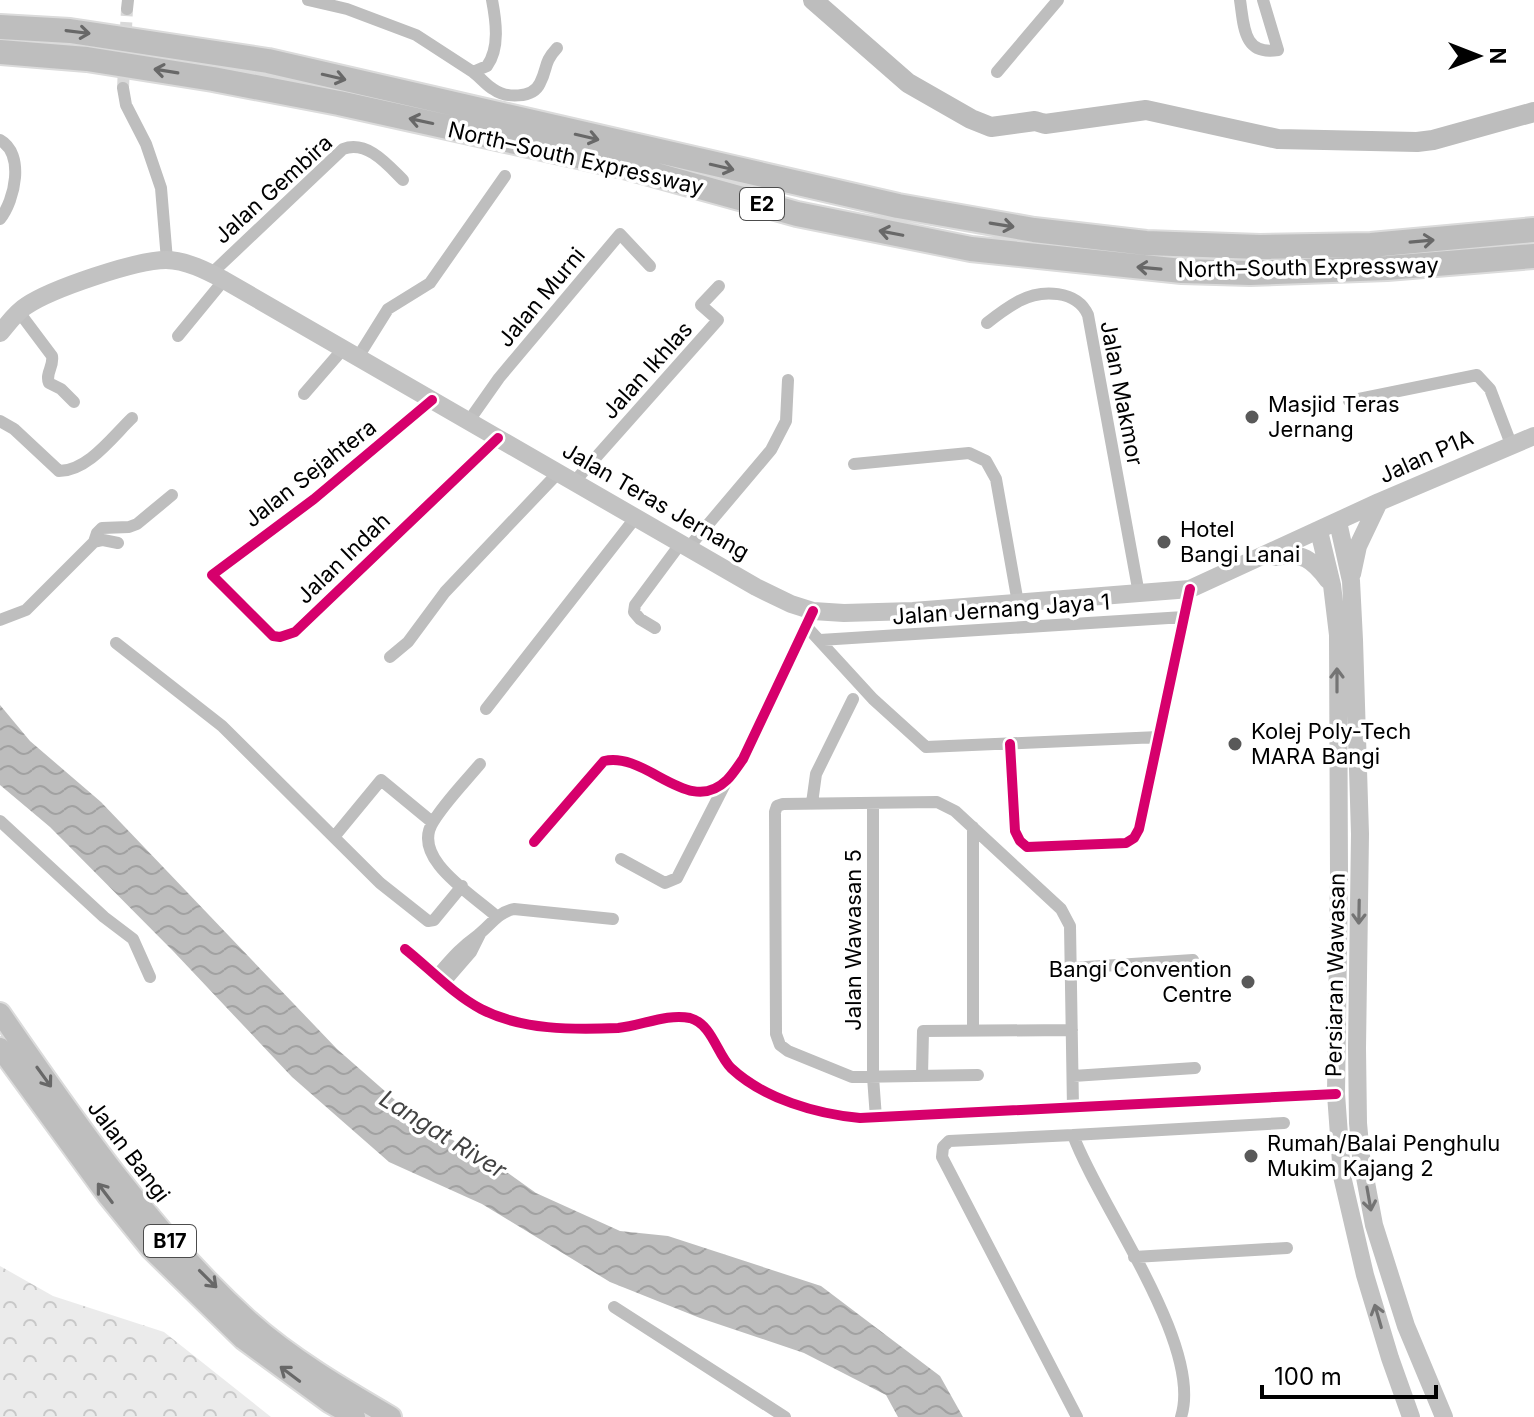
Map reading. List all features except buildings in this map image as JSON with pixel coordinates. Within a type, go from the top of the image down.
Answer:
[{"type":"highway","name":"North–South Expressway","points":[[0,27],[70,31],[268,61],[898,206],[1034,230],[1146,243],[1260,247],[1371,245],[1534,230]]},
{"type":"highway","name":"North–South Expressway","points":[[0,52],[87,59],[339,103],[624,166],[797,214],[971,249],[1167,270],[1250,273],[1387,268],[1534,256]]},
{"type":"main road","name":"Jalan Teras Jernang","points":[[0,333],[25,307],[60,290],[142,264],[167,260],[218,276],[756,587],[791,604],[809,619],[844,613],[913,611],[1190,589],[1338,522]]},
{"type":"main road","name":"Jalan P1A","points":[[1338,522],[1534,436]]},
{"type":"main road","points":[[1351,581],[1358,546],[1379,502]]},
{"type":"main road","name":"Persiaran Wawasan","points":[[1338,522],[1351,581],[1360,834],[1358,1123],[1374,1225],[1406,1326],[1439,1413]]},
{"type":"main road","name":"Persiaran Wawasan","points":[[1319,531],[1332,585],[1338,635],[1336,1094],[1342,1176],[1365,1275],[1411,1417]]},
{"type":"main road","points":[[1252,562],[1290,553],[1303,555],[1314,561],[1332,585]]},
{"type":"main road","points":[[1339,796],[1344,812],[1360,834],[1349,849],[1339,875]]},
{"type":"main road","name":"Jalan Bangi","points":[[0,1013],[101,1155],[173,1244],[251,1322],[334,1383],[391,1417]]},
{"type":"main road","name":"Jalan Bangi","points":[[0,1048],[108,1196],[151,1249],[243,1339],[329,1402],[355,1417]]},
{"type":"main road","points":[[1357,1048],[1350,1076],[1336,1094],[1349,1105],[1358,1123]]},
{"type":"street","points":[[308,0],[347,9],[416,35],[473,72],[495,92],[517,96],[533,92],[540,83],[545,60],[557,48]]},
{"type":"street","points":[[473,72],[487,66],[495,51],[496,20],[492,0]]},
{"type":"street","points":[[997,72],[1058,0]]},
{"type":"street","points":[[1240,0],[1246,36],[1251,43],[1267,52],[1278,50],[1263,0]]},
{"type":"street","points":[[457,61],[475,62],[495,51]]},
{"type":"street","points":[[123,88],[126,105],[146,144],[161,188],[167,260]]},
{"type":"street","points":[[0,140],[7,144],[15,162],[11,201],[0,219]]},
{"type":"street","name":"Jalan Gembira","points":[[218,276],[343,149],[352,146],[377,155],[403,180]]},
{"type":"street","points":[[304,394],[350,353],[388,309],[430,283],[505,176]]},
{"type":"street","name":"Jalan Murni","points":[[468,422],[499,378],[620,234],[650,266]]},
{"type":"street","points":[[178,336],[218,276]]},
{"type":"street","name":"Jalan Ikhlas","points":[[566,477],[718,320],[701,305],[719,286]]},
{"type":"street","name":"Jalan Makmor","points":[[987,323],[1022,299],[1037,295],[1057,294],[1075,298],[1083,304],[1091,331],[1139,594]]},
{"type":"street","points":[[19,312],[52,356],[49,383],[61,389],[74,402]]},
{"type":"street","points":[[1349,401],[1477,375],[1490,389],[1511,444]]},
{"type":"street","points":[[655,628],[640,619],[634,612],[635,605],[771,450],[786,421],[788,380]]},
{"type":"street","name":"Jalan Sejahtera","points":[[212,575],[314,499],[432,400]]},
{"type":"street","points":[[0,421],[14,429],[59,471],[68,471],[82,464],[132,418]]},
{"type":"street","name":"Jalan Indah","points":[[212,575],[273,636],[289,635],[498,438]]},
{"type":"street","points":[[854,464],[969,453],[986,461],[996,479],[1018,603]]},
{"type":"street","points":[[390,657],[408,642],[445,592],[566,477]]},
{"type":"street","points":[[0,620],[26,610],[94,542],[102,528],[137,524],[172,495]]},
{"type":"street","points":[[486,709],[636,517]]},
{"type":"street","points":[[94,542],[118,543]]},
{"type":"street","points":[[1010,744],[1015,831],[1027,847],[1126,843],[1134,838],[1139,829],[1190,589]]},
{"type":"street","name":"Jalan Jernang Jaya 1","points":[[820,640],[1184,617]]},
{"type":"street","points":[[809,619],[820,640],[873,699],[926,747],[1159,737]]},
{"type":"street","points":[[621,859],[665,883],[677,878],[726,781],[743,759],[809,619]]},
{"type":"street","points":[[116,643],[222,726],[380,883],[428,921],[434,920],[462,886]]},
{"type":"street","points":[[812,803],[816,774],[853,699]]},
{"type":"street","points":[[534,842],[604,761],[625,759],[695,794],[711,790],[726,781]]},
{"type":"street","points":[[480,764],[432,822],[427,843],[429,853],[440,867],[496,916]]},
{"type":"street","points":[[334,837],[381,780],[432,822]]},
{"type":"street","points":[[978,1075],[852,1077],[780,1045],[776,1034],[777,806],[937,802],[955,811],[1067,916],[1070,926],[1073,1108]]},
{"type":"street","name":"Jalan Wawasan 5","points":[[873,803],[873,1077],[876,1118]]},
{"type":"street","points":[[0,821],[104,917],[133,939],[150,977]]},
{"type":"street","points":[[973,827],[973,1030]]},
{"type":"street","points":[[441,978],[471,952],[480,934],[496,916],[514,909],[613,919]]},
{"type":"street","points":[[405,949],[478,1008],[518,1023],[589,1029],[625,1027],[677,1017],[690,1018],[706,1030],[728,1065],[741,1077],[768,1092],[830,1115],[876,1118],[1336,1094]]},
{"type":"street","points":[[1071,968],[1193,960]]},
{"type":"street","points":[[922,1076],[923,1031],[1072,1030]]},
{"type":"street","points":[[1073,1076],[1195,1068]]},
{"type":"street","points":[[1036,1110],[1037,1136]]},
{"type":"street","points":[[1077,1417],[942,1157],[943,1147],[949,1141],[1284,1123]]},
{"type":"street","points":[[1073,1135],[1164,1315],[1178,1351],[1185,1385],[1181,1417]]},
{"type":"street","points":[[1134,1257],[1287,1248]]},
{"type":"street","points":[[614,1307],[785,1417]]},
{"type":"green space","points":[[0,1266],[53,1296],[164,1332],[271,1417],[0,1417]]},
{"type":"water","points":[[0,705],[30,741],[101,802],[337,1049],[420,1122],[491,1161],[536,1193],[620,1231],[668,1236],[821,1286],[940,1376],[963,1417],[898,1417],[886,1395],[804,1353],[700,1318],[610,1282],[482,1204],[389,1162],[292,1077],[50,827],[0,785]]},
{"type":"waterway","points":[[813,0],[908,83],[991,127],[1035,121],[1045,124],[1146,110],[1278,139],[1417,142],[1534,112]]},
{"type":"tunnel","points":[[123,88],[127,9]]},
{"type":"cycle path","points":[[432,400],[314,499],[212,575],[273,636],[295,632],[498,438]]},
{"type":"cycle path","points":[[1010,744],[1015,831],[1027,847],[1126,843],[1134,838],[1139,829],[1190,589]]},
{"type":"cycle path","points":[[534,842],[604,761],[636,765],[682,788],[697,792],[712,790],[727,780],[743,759],[813,611]]},
{"type":"cycle path","points":[[405,949],[471,1003],[513,1021],[548,1027],[601,1029],[672,1017],[698,1021],[726,1062],[744,1079],[792,1103],[843,1116],[860,1118],[1336,1094]]},
{"type":"place","name":"Masjid Teras Jernang","points":[[1252,417]]},
{"type":"place","name":"Hotel Bangi Lanai","points":[[1164,542]]},
{"type":"place","name":"Kolej Poly-Tech MARA Bangi","points":[[1235,744]]},
{"type":"place","name":"Bangi Convention Centre","points":[[1248,982]]},
{"type":"place","name":"Rumah/Balai Penghulu Mukim Kajang 2","points":[[1251,1156]]},
{"type":"water label","name":"Langat River","points":[[443,1134]]}]
